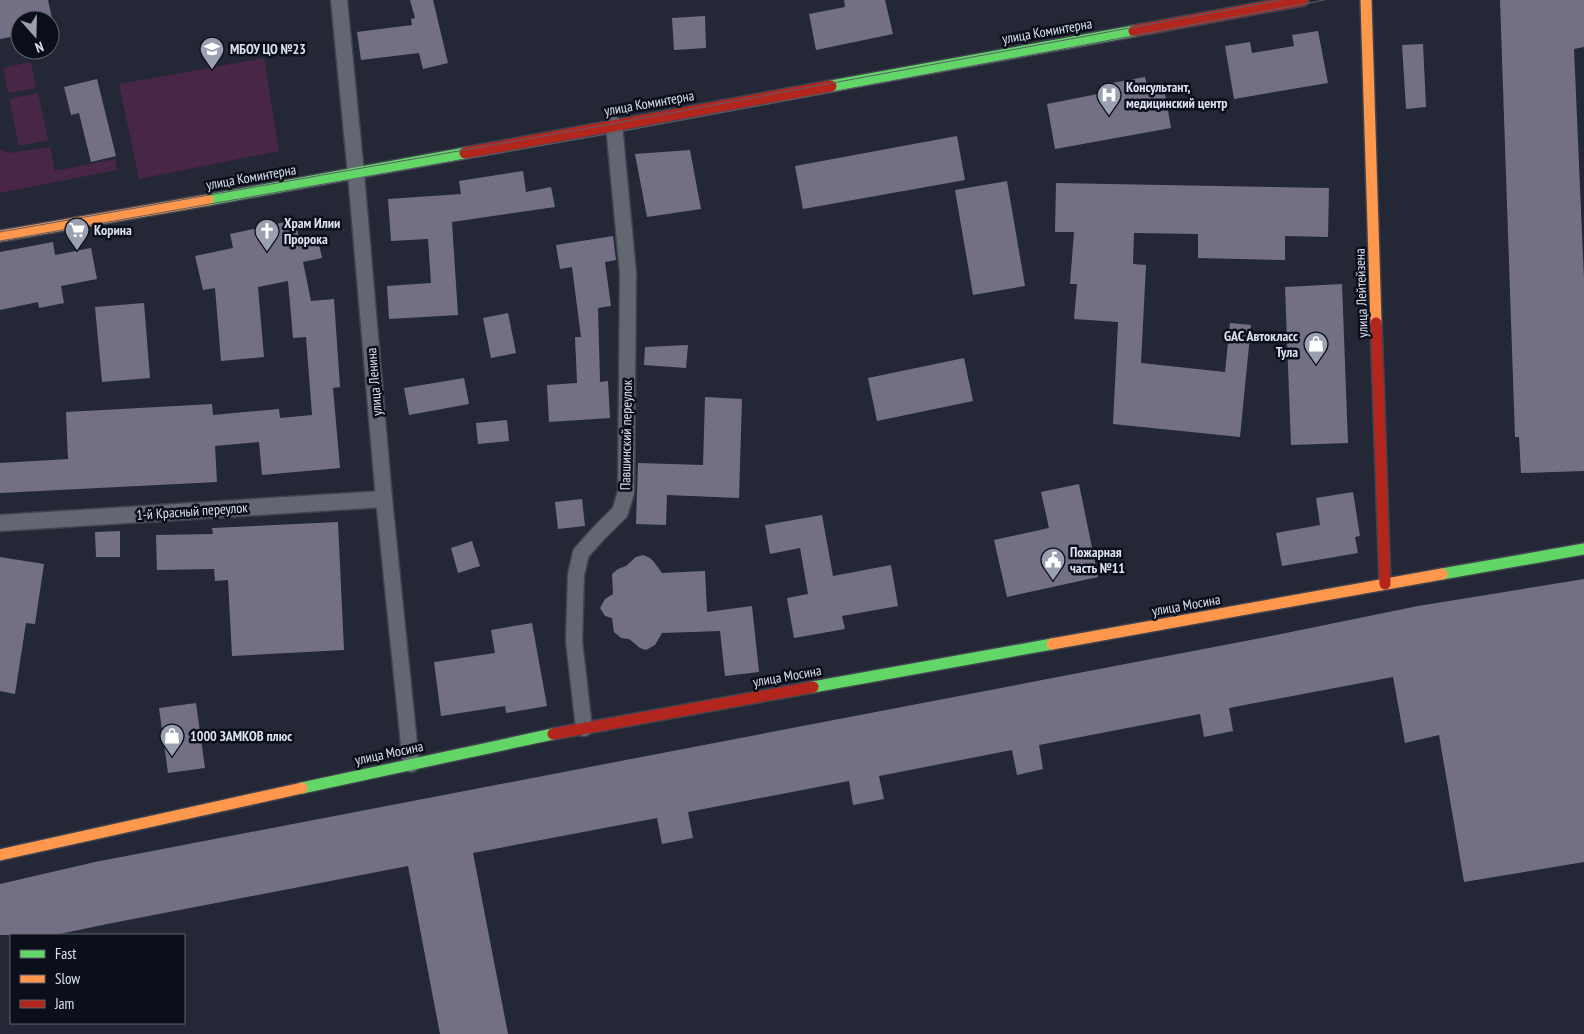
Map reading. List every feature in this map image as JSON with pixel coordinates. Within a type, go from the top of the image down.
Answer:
[{"type":"street","name":"улица Ленина","points":[[339,0],[410,764]]},
{"type":"street","name":"улица Коминтерна","points":[[0,236],[356,174],[614,125],[1303,0]]},
{"type":"street","name":"улица Лейтейзена","points":[[1366,0],[1385,584]]},
{"type":"street","name":"Павшинский переулок","points":[[584,728],[574,641],[576,576],[582,553],[620,512],[626,492],[628,273],[614,125]]},
{"type":"street","name":"1-й Красный переулок","points":[[0,522],[384,499]]},
{"type":"street","name":"улица Мосина","points":[[0,855],[410,764],[584,728],[1584,549]]},
{"type":"shaded area","points":[[264,58],[279,151],[139,179],[119,84]]},
{"type":"shaded area","points":[[31,62],[36,88],[8,93],[3,68]]},
{"type":"shaded area","points":[[38,93],[48,140],[19,146],[9,99]]},
{"type":"shaded area","points":[[50,147],[55,171],[115,159],[117,170],[0,193],[0,149],[8,153]]},
{"type":"building","points":[[0,0],[48,0],[50,10],[10,10],[10,37],[0,39]]},
{"type":"building","points":[[410,0],[433,0],[448,63],[423,69],[419,53],[361,60],[357,32],[412,25],[411,19],[415,18]]},
{"type":"building","points":[[844,0],[885,0],[893,34],[816,50],[809,14],[845,7]]},
{"type":"building","points":[[1500,0],[1584,0],[1584,47],[1574,49],[1584,279],[1584,471],[1521,473],[1519,437],[1515,437]]},
{"type":"building","points":[[705,16],[706,48],[674,50],[672,18]]},
{"type":"building","points":[[1318,31],[1328,83],[1234,99],[1225,46],[1250,42],[1252,53],[1294,46],[1292,35]]},
{"type":"building","points":[[1423,44],[1426,107],[1406,109],[1402,45]]},
{"type":"building","name":"Консультант, медицинский центр","points":[[1145,77],[1147,85],[1163,82],[1171,128],[1055,149],[1047,104],[1103,93],[1101,85]]},
{"type":"building","points":[[97,79],[116,156],[91,162],[79,113],[71,115],[64,87]]},
{"type":"building","points":[[957,136],[965,180],[803,209],[795,166]]},
{"type":"building","points":[[690,150],[701,209],[647,217],[635,154]]},
{"type":"building","points":[[523,171],[526,192],[551,187],[555,207],[452,222],[458,315],[389,319],[387,286],[431,283],[428,239],[391,241],[388,199],[461,194],[459,181]]},
{"type":"building","points":[[1007,181],[1025,286],[973,295],[955,190]]},
{"type":"building","points":[[1056,183],[1329,188],[1328,237],[1285,236],[1285,260],[1198,258],[1198,234],[1134,233],[1133,264],[1146,265],[1141,363],[1225,372],[1230,323],[1251,325],[1240,437],[1113,424],[1118,322],[1074,319],[1077,284],[1070,284],[1074,232],[1055,232]]},
{"type":"building","points":[[295,220],[299,239],[317,235],[322,258],[303,262],[311,301],[334,299],[340,387],[333,388],[340,468],[262,475],[259,442],[215,446],[217,482],[0,493],[0,463],[68,459],[66,412],[212,404],[213,415],[279,409],[280,418],[312,415],[306,337],[293,338],[288,281],[258,287],[264,357],[221,361],[215,288],[203,290],[195,256],[233,248],[230,234]]},
{"type":"building","points":[[613,236],[616,260],[605,262],[611,306],[598,308],[600,382],[608,381],[610,418],[549,422],[547,385],[577,383],[575,337],[581,337],[572,267],[560,269],[556,245]]},
{"type":"building","points":[[53,242],[55,255],[91,248],[97,279],[61,286],[64,303],[39,308],[38,302],[0,310],[0,252]]},
{"type":"building","name":"GAC Автокласс Тула","points":[[1342,284],[1348,443],[1291,445],[1285,287]]},
{"type":"building","points":[[144,303],[150,378],[102,382],[95,307]]},
{"type":"building","points":[[508,313],[516,353],[491,358],[483,318]]},
{"type":"building","points":[[688,345],[686,368],[644,365],[645,347]]},
{"type":"building","points":[[964,358],[973,401],[877,421],[868,378]]},
{"type":"building","points":[[464,378],[469,404],[409,415],[404,388]]},
{"type":"building","points":[[705,397],[742,399],[739,498],[667,495],[666,525],[636,524],[638,463],[703,465]]},
{"type":"building","points":[[507,420],[509,441],[478,444],[476,423]]},
{"type":"building","points":[[1079,484],[1098,577],[1007,597],[994,540],[1049,528],[1041,492]]},
{"type":"building","points":[[1353,492],[1360,536],[1355,537],[1358,553],[1282,566],[1276,533],[1320,525],[1316,498]]},
{"type":"building","points":[[582,499],[585,526],[558,529],[555,502]]},
{"type":"building","points":[[822,515],[833,576],[891,565],[898,606],[842,616],[845,629],[794,638],[787,598],[808,594],[800,548],[770,554],[765,525]]},
{"type":"building","points":[[338,522],[344,650],[232,656],[228,580],[215,581],[214,569],[157,570],[156,535],[213,534],[212,528]]},
{"type":"building","points":[[120,531],[120,557],[96,557],[95,532]]},
{"type":"building","points":[[472,541],[480,566],[458,573],[451,548]]},
{"type":"building","points":[[643,555],[650,558],[662,573],[705,571],[707,612],[752,606],[759,672],[725,676],[720,631],[662,633],[655,645],[646,650],[640,648],[629,639],[621,638],[614,632],[612,618],[605,616],[600,608],[605,599],[613,594],[612,574],[626,566],[636,557]]},
{"type":"building","points":[[0,557],[44,564],[35,624],[26,623],[15,694],[0,691]]},
{"type":"building","points":[[1584,579],[1584,862],[1464,882],[1439,735],[1405,743],[1393,677],[1229,708],[1233,731],[1204,737],[1200,714],[1039,745],[1043,769],[1017,775],[1012,750],[879,776],[884,799],[853,805],[849,781],[688,812],[693,838],[662,844],[657,818],[473,853],[508,1034],[440,1034],[408,866],[60,934],[0,935],[0,884],[95,862],[1266,637],[1418,606]]},
{"type":"building","points":[[532,623],[547,706],[506,713],[505,706],[441,716],[434,662],[495,653],[491,630]]},
{"type":"building","points":[[196,703],[205,768],[168,773],[159,708]]},
{"type":"tram line","points":[[0,232],[600,126],[1281,0]]},
{"type":"tram line","points":[[0,241],[602,135],[1325,0]]},
{"type":"traffic: fast","points":[[831,86],[1134,31]]},
{"type":"traffic: fast","points":[[208,200],[465,153]]},
{"type":"traffic: fast","points":[[1442,574],[1584,549]]},
{"type":"traffic: fast","points":[[813,687],[1052,644]]},
{"type":"traffic: fast","points":[[302,788],[553,734]]},
{"type":"traffic: slow","points":[[1366,0],[1376,323]]},
{"type":"traffic: slow","points":[[0,236],[208,200]]},
{"type":"traffic: slow","points":[[1052,644],[1442,574]]},
{"type":"traffic: slow","points":[[0,855],[302,788]]},
{"type":"traffic: jam","points":[[1134,31],[1303,0]]},
{"type":"traffic: jam","points":[[465,153],[831,86]]},
{"type":"traffic: jam","points":[[1376,323],[1385,584]]},
{"type":"traffic: jam","points":[[553,734],[813,687]]},
{"type":"place","name":"МБОУ ЦО №23","points":[[212,70]]},
{"type":"place","name":"Консультант, медицинский центр","points":[[1109,116]]},
{"type":"place","name":"Корина","points":[[77,251]]},
{"type":"place","name":"Храм Илии Пророка","points":[[267,252]]},
{"type":"place","name":"GAC Автокласс Тула","points":[[1316,365]]},
{"type":"place","name":"Пожарная часть №11","points":[[1053,581]]},
{"type":"place","name":"1000 ЗАМКОВ плюс","points":[[172,757]]}]
